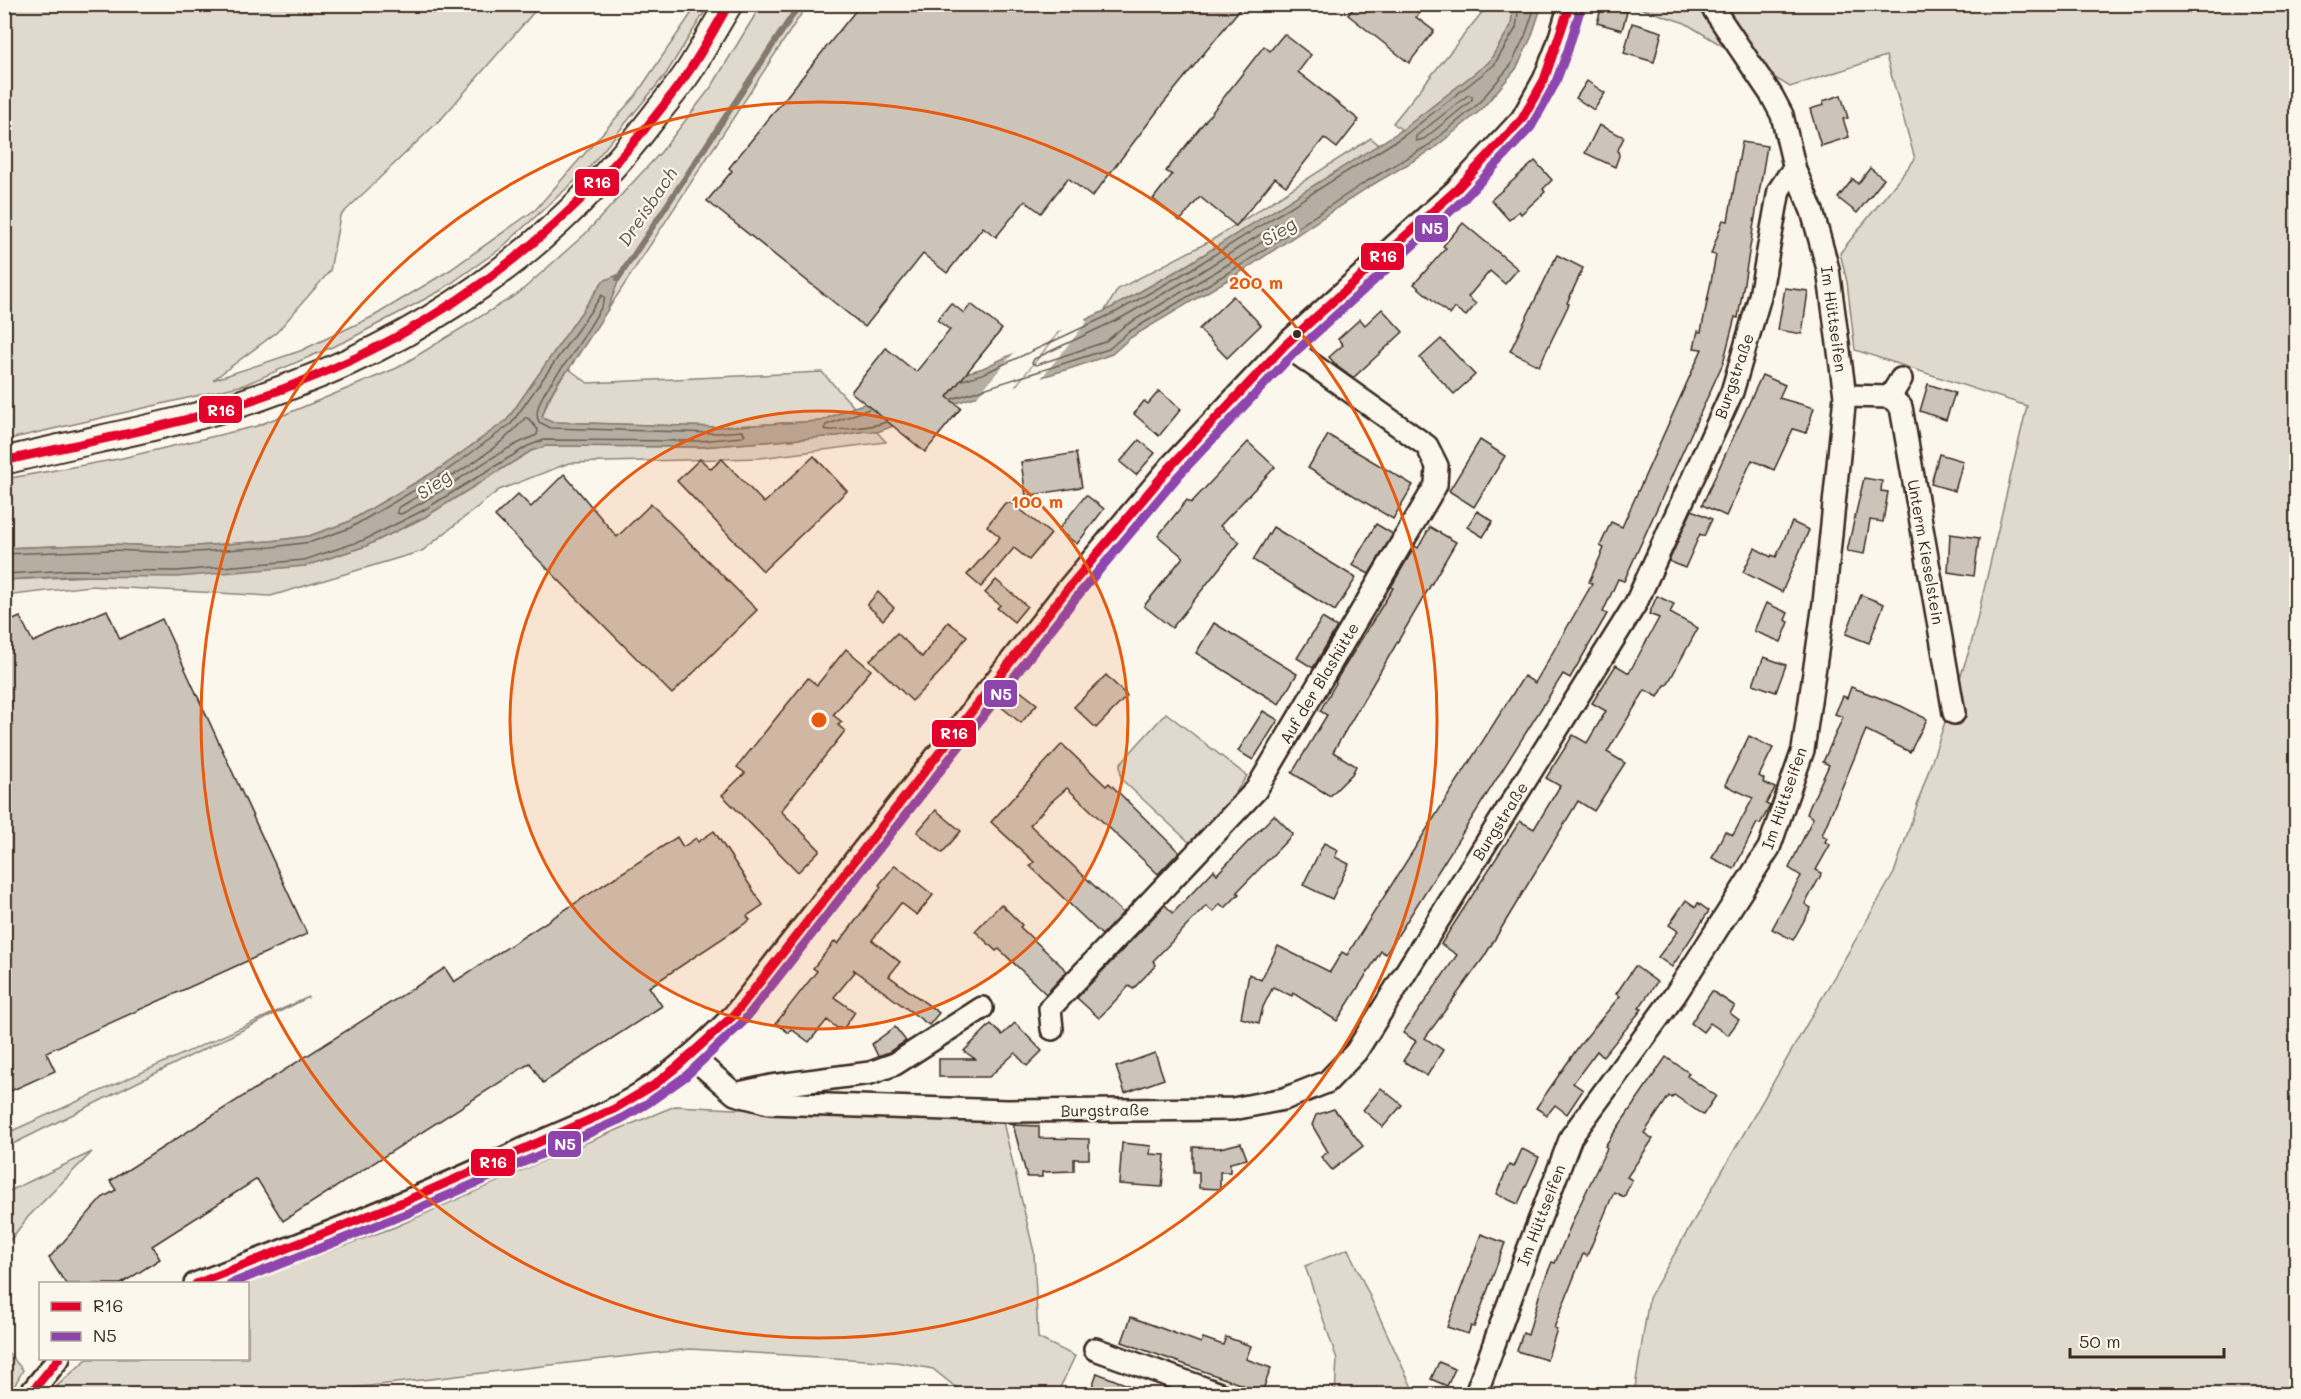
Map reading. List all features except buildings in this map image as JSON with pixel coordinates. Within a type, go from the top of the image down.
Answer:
[{"type":"main road","points":[[4,461],[159,427],[259,397],[345,365],[405,334],[487,283],[537,242],[595,188],[640,135],[688,72],[729,4]]},
{"type":"street","points":[[200,1282],[417,1198],[517,1153],[639,1094],[692,1057],[734,1015],[1066,591],[1170,467],[1285,345],[1456,190],[1522,119],[1544,80],[1570,4]]},
{"type":"street","points":[[1710,4],[1772,96],[1782,115],[1795,170]]},
{"type":"street","name":"Im Hüttseifen","points":[[1476,1395],[1571,1137],[1675,994],[1769,848],[1803,750],[1824,603],[1845,396],[1828,269],[1812,211],[1795,170]]},
{"type":"street","name":"Burgstraße","points":[[692,1057],[735,1094],[769,1103],[1007,1111],[1233,1109],[1284,1099],[1327,1082],[1356,1052],[1636,603],[1732,392],[1760,296],[1779,190],[1795,170]]},
{"type":"street","name":"Auf der Blashütte","points":[[1052,1029],[1050,1008],[1256,789],[1436,485],[1437,466],[1427,446],[1285,345]]},
{"type":"street","name":"Unterm Kieselstein","points":[[1845,396],[1895,388],[1901,407],[1954,713]]},
{"type":"street","points":[[735,1094],[771,1086],[870,1073],[895,1064],[982,1008]]},
{"type":"street","points":[[1095,1349],[1220,1395]]},
{"type":"street","points":[[30,1395],[58,1360]]},
{"type":"shaded area","points":[[160,4],[540,5],[443,117],[340,216],[330,271],[277,332],[213,380],[300,351],[374,316],[450,270],[536,209],[636,95],[697,5],[709,5],[666,74],[588,169],[500,249],[440,291],[346,341],[244,385],[5,440],[5,5],[133,5],[136,10]]},
{"type":"shaded area","points":[[761,5],[807,5],[607,311],[620,274],[603,281],[507,420],[439,469],[348,522],[309,536],[181,547],[111,544],[5,548],[5,479],[118,459],[257,426],[397,368],[519,293],[585,234],[661,152],[712,86]]},
{"type":"shaded area","points":[[1488,5],[1513,5],[1511,26],[1489,62],[1402,130],[1393,123]]},
{"type":"shaded area","points":[[1631,5],[2296,5],[2296,1394],[1634,1394],[1649,1298],[1894,873],[1971,645],[2027,406],[1855,350],[1847,282],[1840,253],[1915,159],[1886,56],[1790,87],[1685,23]]},
{"type":"shaded area","points":[[1371,138],[1379,145],[1187,265],[1104,312],[1118,289],[1212,240]]},
{"type":"shaded area","points":[[569,369],[588,383],[822,372],[854,407],[821,421],[718,427],[551,422],[542,417],[553,392]]},
{"type":"shaded area","points":[[865,431],[877,432],[886,442],[760,458],[569,463],[499,490],[422,551],[271,596],[90,586],[5,596],[5,580],[305,566],[366,546],[425,517],[531,451],[546,446],[701,447],[837,436]]},
{"type":"shaded area","points":[[1166,713],[1247,776],[1225,808],[1191,844],[1121,779],[1120,764]]},
{"type":"shaded area","points":[[309,997],[5,1148],[5,1134]]},
{"type":"shaded area","points":[[675,1106],[1003,1122],[1034,1252],[1038,1338],[1075,1356],[1059,1390],[1061,1394],[964,1394],[933,1369],[896,1362],[690,1349],[300,1394],[53,1394],[57,1386],[86,1360],[249,1360],[249,1282],[246,1282],[395,1227],[561,1153]]},
{"type":"shaded area","points":[[92,1152],[28,1217],[5,1247],[5,1193]]},
{"type":"shaded area","points":[[1348,1249],[1415,1394],[1335,1394],[1337,1359],[1305,1266]]},
{"type":"shaded area","points":[[5,1349],[23,1370],[10,1394],[5,1394]]},
{"type":"water","name":"Sieg","points":[[1513,5],[1542,5],[1531,38],[1516,69],[1481,110],[1432,150],[1367,188],[1244,270],[1130,338],[1112,354],[965,400],[877,432],[865,431],[837,436],[701,447],[546,446],[531,451],[425,517],[366,546],[305,566],[177,577],[70,576],[5,580],[5,548],[111,544],[181,547],[271,541],[309,536],[348,522],[439,469],[507,420],[603,281],[621,274],[607,311],[547,401],[542,417],[551,422],[718,427],[821,421],[854,407],[983,368],[1115,306],[1187,265],[1402,130],[1489,62],[1511,26]]},
{"type":"pier","points":[[1083,318],[1087,322],[1039,381],[1015,388],[1065,327]]},
{"type":"pier","points":[[1061,328],[1012,389],[974,400],[1017,349]]},
{"type":"waterway","name":"Dreisbach","points":[[618,279],[800,4]]},
{"type":"transit line","name":"R16","points":[[4,461],[146,429],[230,407],[299,383],[364,354],[426,320],[485,281],[540,238],[591,189],[639,136],[684,78],[729,4]]},
{"type":"transit line","name":"R16","points":[[201,1282],[403,1202],[614,1109],[654,1085],[734,1015],[1066,591],[1170,467],[1285,345],[1456,190],[1522,119],[1544,80],[1570,4]]},
{"type":"transit line","name":"N5","points":[[235,1282],[408,1213],[619,1120],[686,1076],[743,1022],[1075,599],[1179,475],[1293,354],[1464,199],[1531,127],[1555,84],[1581,7]]},
{"type":"transit line","name":"R16","points":[[30,1394],[57,1360]]}]
